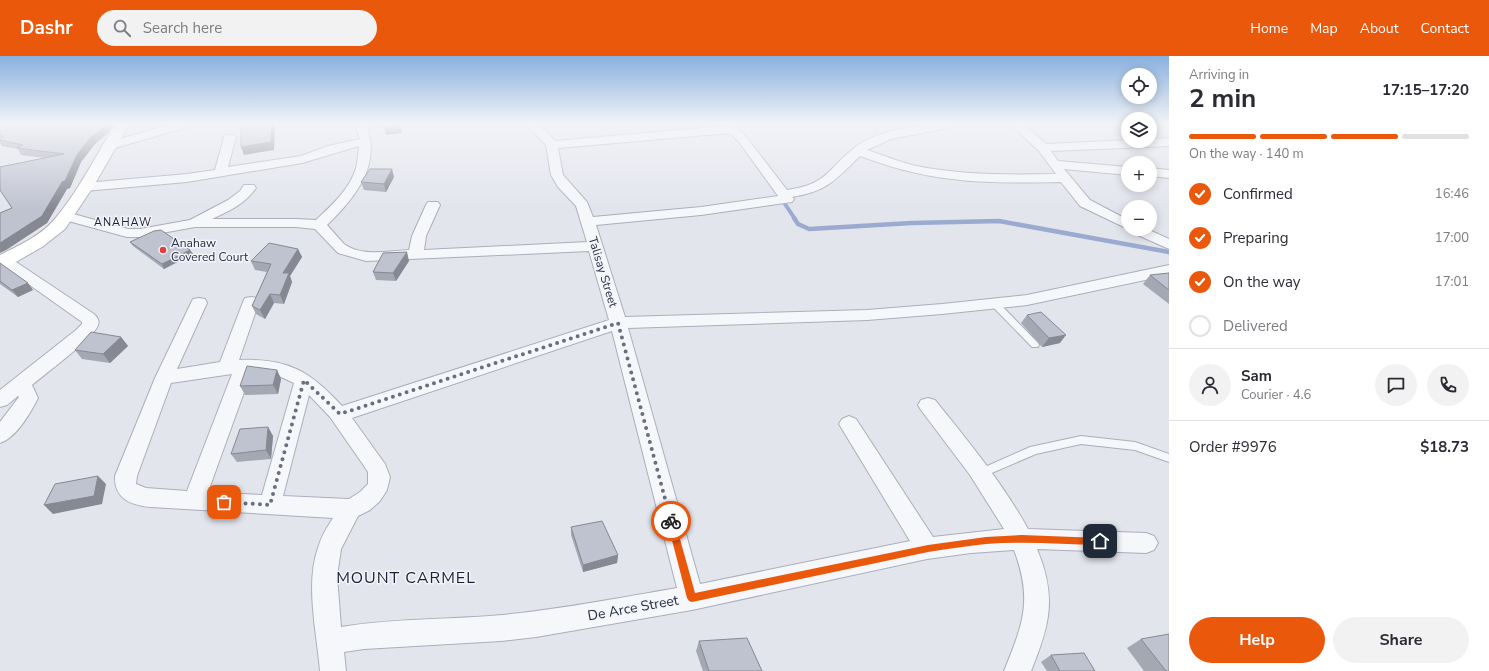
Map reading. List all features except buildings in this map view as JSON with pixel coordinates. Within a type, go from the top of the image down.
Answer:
[{"type":"main road","points":[[3,262],[48,235],[66,216],[105,152]]},
{"type":"street","points":[[222,172],[227,152]]},
{"type":"street","points":[[85,186],[187,178],[302,158],[326,152]]},
{"type":"street","points":[[320,225],[339,206],[355,184],[362,169],[365,152]]},
{"type":"street","name":"Talisay Street","points":[[553,152],[557,175],[582,205],[596,246],[692,598]]},
{"type":"street","points":[[752,152],[785,197]]},
{"type":"street","points":[[588,222],[701,211],[785,197],[822,184],[857,152]]},
{"type":"street","points":[[860,152],[913,169],[954,175],[998,179],[1065,178]]},
{"type":"street","points":[[1046,152],[1074,191],[1085,203],[1121,221]]},
{"type":"street","points":[[1055,164],[1121,169]]},
{"type":"street","points":[[1157,173],[1169,174]]},
{"type":"street","points":[[194,223],[237,200],[246,194],[249,188]]},
{"type":"street","points":[[416,254],[419,236],[433,204]]},
{"type":"street","points":[[66,216],[127,233],[140,234],[194,223],[296,223],[320,225],[340,248],[350,254],[366,257],[596,246]]},
{"type":"street","points":[[1150,236],[1169,245]]},
{"type":"street","points":[[0,400],[82,334],[90,325],[88,318],[3,262]]},
{"type":"street","points":[[340,414],[618,323],[867,315],[995,304],[1027,300],[1169,270]]},
{"type":"street","points":[[164,378],[236,368],[272,367],[295,374],[304,380],[340,414],[378,470],[380,476],[378,486],[373,496],[362,504],[350,509],[141,496],[131,492],[126,486],[126,476],[164,378],[199,302]]},
{"type":"street","points":[[194,500],[236,368],[251,302]]},
{"type":"street","points":[[270,505],[304,380]]},
{"type":"street","points":[[0,435],[17,416],[29,398],[21,382]]},
{"type":"street","points":[[928,405],[980,474],[1022,539],[1035,573],[1038,590],[1032,631],[1017,671]]},
{"type":"street","points":[[850,424],[928,548]]},
{"type":"street","points":[[333,671],[326,601],[326,566],[332,543],[350,509]]},
{"type":"street","name":"De Arce Street","points":[[331,642],[370,636],[501,628],[536,624],[692,598],[928,548],[986,540],[1022,539],[1146,543]]},
{"type":"lane","points":[[995,304],[1036,345]]},
{"type":"lane","points":[[980,474],[1034,450],[1081,440],[1135,446],[1169,458]]},
{"type":"waterway","points":[[783,201],[795,219]]},
{"type":"waterway","points":[[794,218],[798,224],[809,229],[912,223],[999,221],[1169,252]]},
{"type":"way so far","points":[[224,502],[270,505],[304,380],[340,414],[618,323],[671,521]]},
{"type":"place","name":"Anahaw Covered Court","points":[[163,250]]},
{"type":"district","name":"ANAHAW","points":[[123,222]]},
{"type":"district","name":"MOUNT CARMEL","points":[[406,578]]},
{"type":"route","points":[[671,521],[692,598],[928,548],[986,540],[1022,539],[1100,541]]}]
